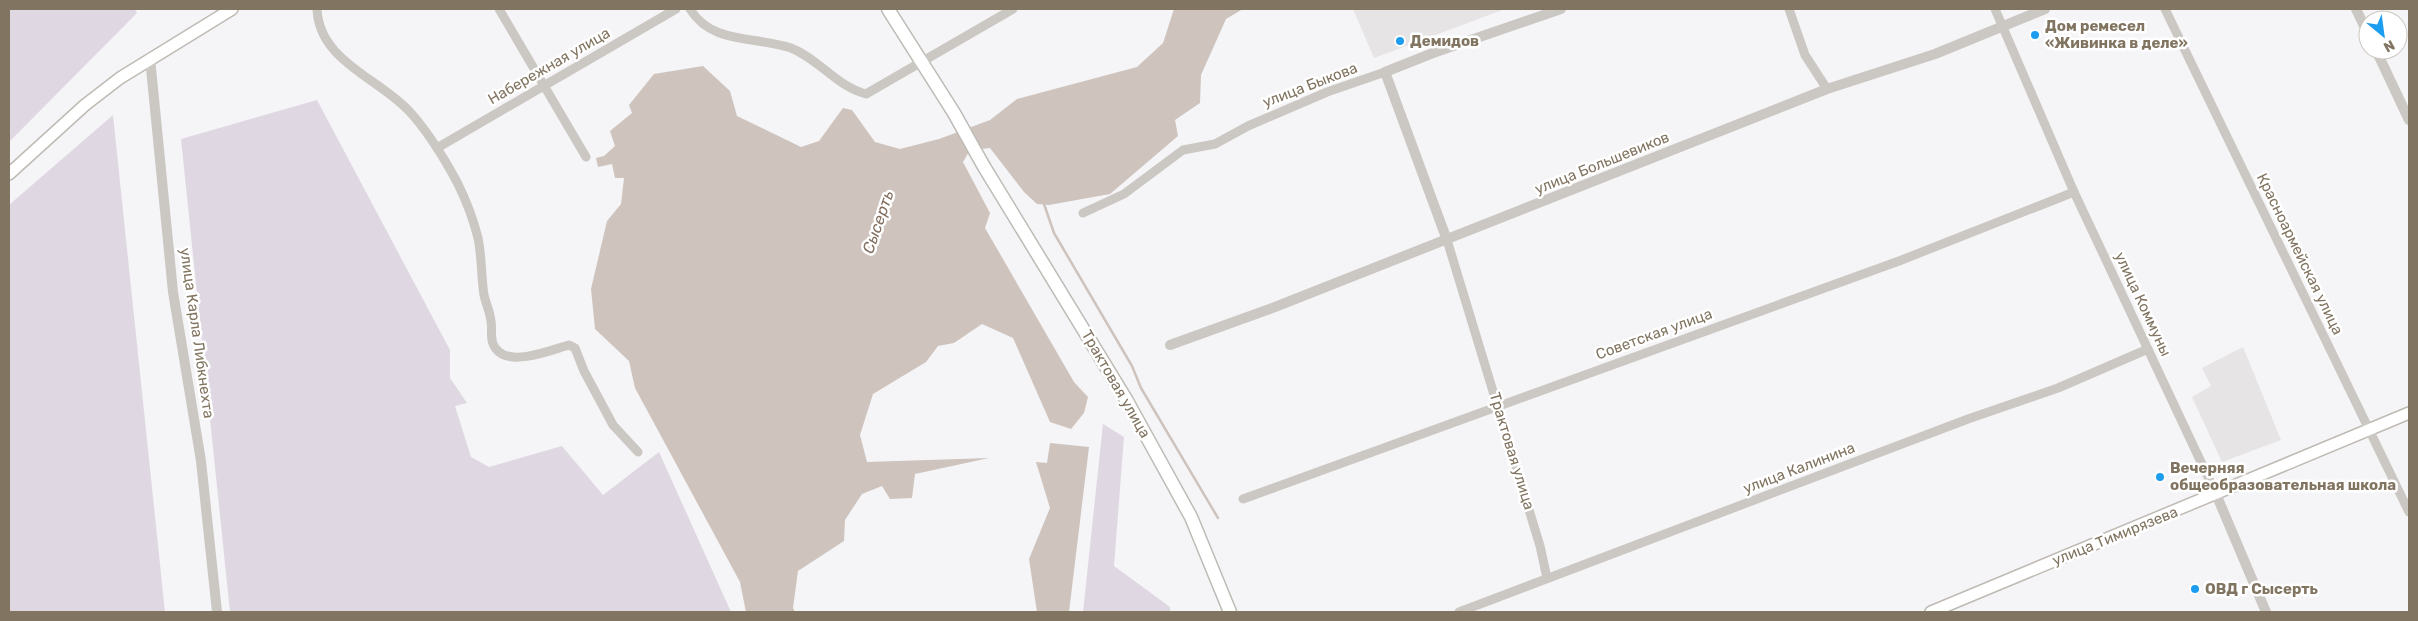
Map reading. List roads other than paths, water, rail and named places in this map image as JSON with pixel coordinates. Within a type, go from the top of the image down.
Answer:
[{"type":"main road","points":[[9,174],[85,105],[150,58],[232,9]]},
{"type":"main road","name":"Трактовая улица","points":[[888,9],[954,113],[983,165],[1128,401],[1191,518],[1230,612]]},
{"type":"main road","name":"улица Тимирязева","points":[[1931,612],[2409,413]]},
{"type":"street","points":[[317,9],[321,33],[339,56],[361,74],[384,87],[411,112],[437,148],[468,203],[478,240],[484,296],[492,322],[490,333],[493,344],[500,353],[515,356],[531,356],[569,345],[575,348],[584,371],[612,425],[638,452]]},
{"type":"street","points":[[499,9],[586,156]]},
{"type":"street","name":"Набережная улица","points":[[437,148],[676,9]]},
{"type":"street","points":[[690,9],[716,34],[791,48],[850,90],[866,94],[1013,9]]},
{"type":"street","name":"улица Быкова","points":[[1083,213],[1124,194],[1184,150],[1215,144],[1248,126],[1327,92],[1561,9]]},
{"type":"street","points":[[1789,9],[1805,55],[1827,89]]},
{"type":"street","name":"улица Коммуны","points":[[1995,9],[2074,192],[2216,494],[2266,612]]},
{"type":"street","name":"улица Большевиков","points":[[1170,345],[1275,307],[1447,240],[1827,89],[1935,54],[2045,9]]},
{"type":"street","name":"Красноармейская улица","points":[[2165,9],[2409,512]]},
{"type":"street","name":"улица Карла Либкнехта","points":[[150,58],[173,292],[201,461],[217,612]]},
{"type":"street","points":[[2381,60],[2409,120]]},
{"type":"street","points":[[1385,72],[1447,240]]},
{"type":"street","name":"Советская улица","points":[[1243,498],[1899,261],[2074,192]]},
{"type":"street","name":"Трактовая улица","points":[[1447,240],[1540,546],[1547,578]]},
{"type":"street","name":"улица Калинина","points":[[1459,612],[1959,423],[2058,388],[2148,349]]},
{"type":"water","name":"Сысерть","points":[[1174,9],[1243,9],[1226,19],[1201,75],[1200,103],[1175,120],[1178,136],[1110,194],[1049,205],[1037,204],[1024,192],[990,148],[970,150],[963,162],[990,213],[985,228],[1074,382],[1088,397],[1084,413],[1071,429],[1050,422],[1013,338],[982,324],[954,343],[938,346],[926,362],[873,394],[860,435],[867,462],[989,458],[915,474],[912,498],[890,499],[882,486],[862,494],[845,520],[844,541],[798,571],[793,608],[795,612],[746,612],[740,582],[635,388],[629,361],[595,329],[591,289],[607,221],[621,204],[624,178],[615,178],[612,164],[598,167],[596,158],[604,156],[615,146],[610,131],[632,113],[629,105],[654,74],[703,66],[730,91],[737,116],[801,147],[819,141],[843,108],[852,110],[875,142],[900,149],[939,139],[990,120],[1017,99],[1137,67],[1163,43]]},
{"type":"water","points":[[1050,443],[1089,447],[1069,612],[1037,612],[1029,559],[1050,508],[1036,462],[1047,463]]},
{"type":"waterway","points":[[1044,204],[1054,233],[1132,366],[1141,388],[1218,518]]},
{"type":"place","name":"Дом ремесел «Живинка в деле»","points":[[2035,35]]},
{"type":"place","name":"Демидов","points":[[1400,41]]},
{"type":"place","name":"Вечерняя общеобразовательная школа","points":[[2160,477]]},
{"type":"place","name":"ОВД г Сысерть","points":[[2195,589]]}]
